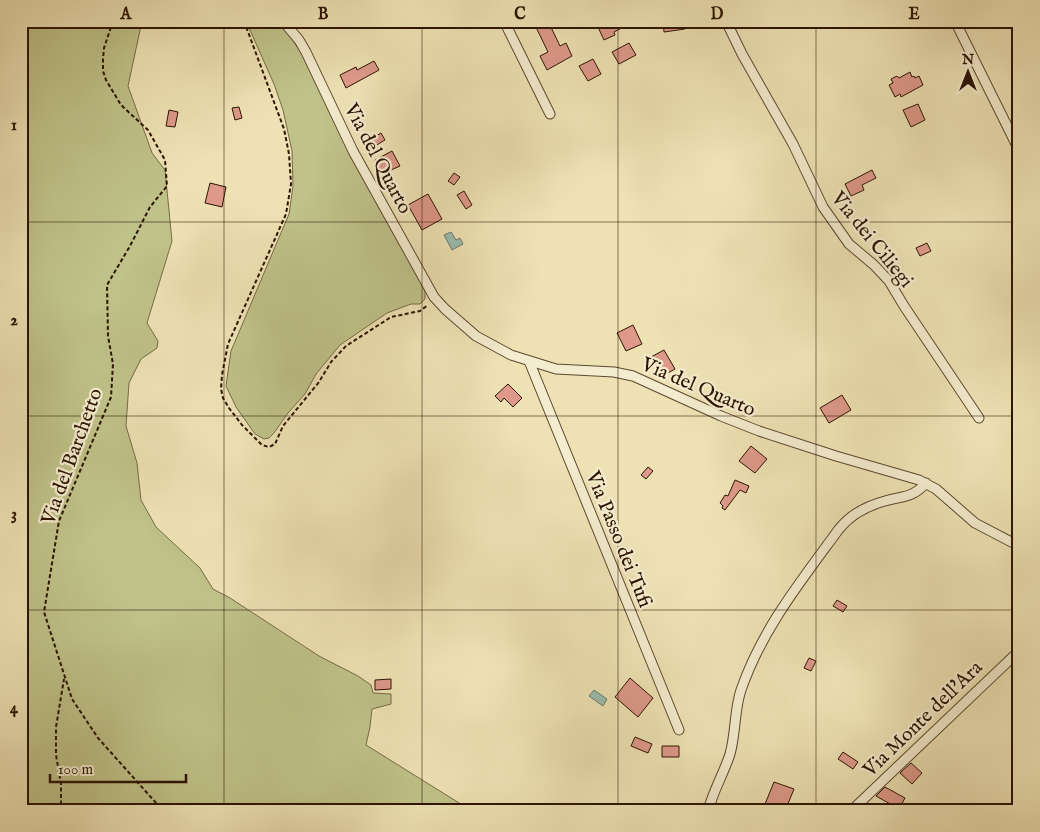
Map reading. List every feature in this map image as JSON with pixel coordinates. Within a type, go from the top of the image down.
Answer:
[{"type":"street","name":"Via del Quarto","points":[[283,21],[306,52],[353,151],[434,297],[445,309],[484,341],[506,353],[562,370],[617,372],[633,376],[720,416],[759,431],[836,456],[909,476],[936,489],[975,523],[1019,546]]},
{"type":"street","points":[[504,21],[550,114]]},
{"type":"street","name":"Via dei Ciliegi","points":[[726,21],[742,54],[793,144],[822,207],[852,247],[874,265],[889,281],[979,418]]},
{"type":"street","points":[[955,21],[1019,150]]},
{"type":"street","name":"Via Passo dei Tufi","points":[[529,361],[679,730]]},
{"type":"street","points":[[708,811],[730,751],[741,690],[765,636],[779,611],[839,529],[850,518],[872,505],[913,494],[926,483]]},
{"type":"street","name":"Via Monte dell'Ara","points":[[851,811],[920,743],[1019,651]]},
{"type":"path","name":"Via del Barchetto","points":[[113,21],[104,48],[103,71],[110,89],[121,105],[148,130],[166,160],[167,186],[150,207],[130,246],[107,284],[108,336],[113,364],[111,397],[59,521],[44,612],[72,700],[98,738],[157,804],[166,811]]},
{"type":"path","points":[[244,21],[284,129],[289,154],[291,184],[286,214],[228,344],[221,389],[223,398],[229,408],[242,425],[262,445],[269,447],[274,444],[283,426],[319,382],[330,362],[346,346],[391,316],[424,309],[434,297]]},
{"type":"path","points":[[61,811],[61,784],[56,755],[56,727],[65,676]]},
{"type":"green space","points":[[21,21],[142,21],[128,86],[152,153],[165,170],[172,241],[147,323],[158,341],[157,348],[141,359],[129,383],[126,426],[137,463],[141,500],[156,527],[200,568],[213,589],[319,656],[358,676],[371,685],[373,693],[391,694],[391,704],[372,709],[366,745],[472,811],[21,811]]},
{"type":"green space","points":[[246,21],[279,21],[308,62],[425,291],[425,299],[420,304],[411,304],[387,313],[340,345],[316,374],[305,394],[274,433],[269,438],[264,439],[255,434],[236,407],[226,386],[231,351],[289,214],[293,186],[292,151],[283,110],[274,84]]},
{"type":"shaded area","points":[[451,232],[456,240],[460,238],[463,244],[452,250],[444,235]]},
{"type":"shaded area","points":[[594,690],[607,699],[603,706],[589,696]]},
{"type":"building","points":[[533,21],[548,21],[560,46],[566,43],[572,56],[547,70],[540,56],[548,52]]},
{"type":"building","points":[[606,21],[635,21],[614,32],[615,35],[604,40],[597,25]]},
{"type":"building","points":[[663,21],[684,21],[685,29],[664,32]]},
{"type":"building","points":[[629,43],[636,55],[619,64],[612,52]]},
{"type":"building","points":[[593,59],[601,74],[588,81],[579,66]]},
{"type":"building","points":[[374,61],[379,70],[346,88],[340,75],[356,67],[357,70]]},
{"type":"building","points":[[910,72],[912,77],[919,76],[923,85],[901,97],[900,94],[895,97],[889,85],[893,83],[891,79],[897,76],[899,78]]},
{"type":"building","points":[[918,104],[925,120],[911,127],[903,110]]},
{"type":"building","points":[[239,107],[242,118],[235,120],[232,108]]},
{"type":"building","points":[[169,110],[178,112],[175,127],[166,126]]},
{"type":"building","points":[[381,133],[385,140],[370,149],[366,142]]},
{"type":"building","points":[[392,151],[400,166],[382,174],[375,160]]},
{"type":"building","points":[[872,170],[876,178],[862,185],[864,190],[851,196],[845,184]]},
{"type":"building","points":[[454,173],[460,177],[454,185],[448,181]]},
{"type":"building","points":[[210,183],[226,187],[222,207],[205,203]]},
{"type":"building","points":[[464,191],[472,205],[466,209],[457,195]]},
{"type":"building","points":[[428,194],[442,219],[422,230],[408,205]]},
{"type":"building","points":[[927,243],[931,251],[920,256],[916,248]]},
{"type":"building","points":[[633,325],[642,344],[626,351],[617,333]]},
{"type":"building","points":[[664,350],[675,369],[664,375],[662,371],[660,373],[651,357]]},
{"type":"building","points":[[508,384],[522,398],[513,407],[504,398],[501,402],[495,396]]},
{"type":"building","points":[[842,395],[851,410],[829,423],[820,408]]},
{"type":"building","points":[[751,446],[767,459],[755,473],[739,461]]},
{"type":"building","points":[[648,467],[653,471],[646,479],[641,475]]},
{"type":"building","points":[[735,480],[749,486],[746,493],[740,490],[725,510],[720,503],[725,495],[728,496]]},
{"type":"building","points":[[837,600],[847,606],[843,612],[833,606]]},
{"type":"building","points":[[809,658],[816,661],[811,671],[804,668]]},
{"type":"building","points":[[630,678],[653,698],[638,717],[615,697]]},
{"type":"building","points":[[391,679],[391,689],[375,690],[375,680]]},
{"type":"building","points":[[635,737],[652,744],[648,753],[631,746]]},
{"type":"building","points":[[662,746],[679,746],[679,757],[662,757]]},
{"type":"building","points":[[843,752],[858,762],[853,769],[838,759]]},
{"type":"building","points":[[911,763],[922,773],[912,784],[900,773]]},
{"type":"building","points":[[774,782],[794,789],[785,811],[763,809]]},
{"type":"building","points":[[885,787],[905,798],[899,809],[876,796]]}]
